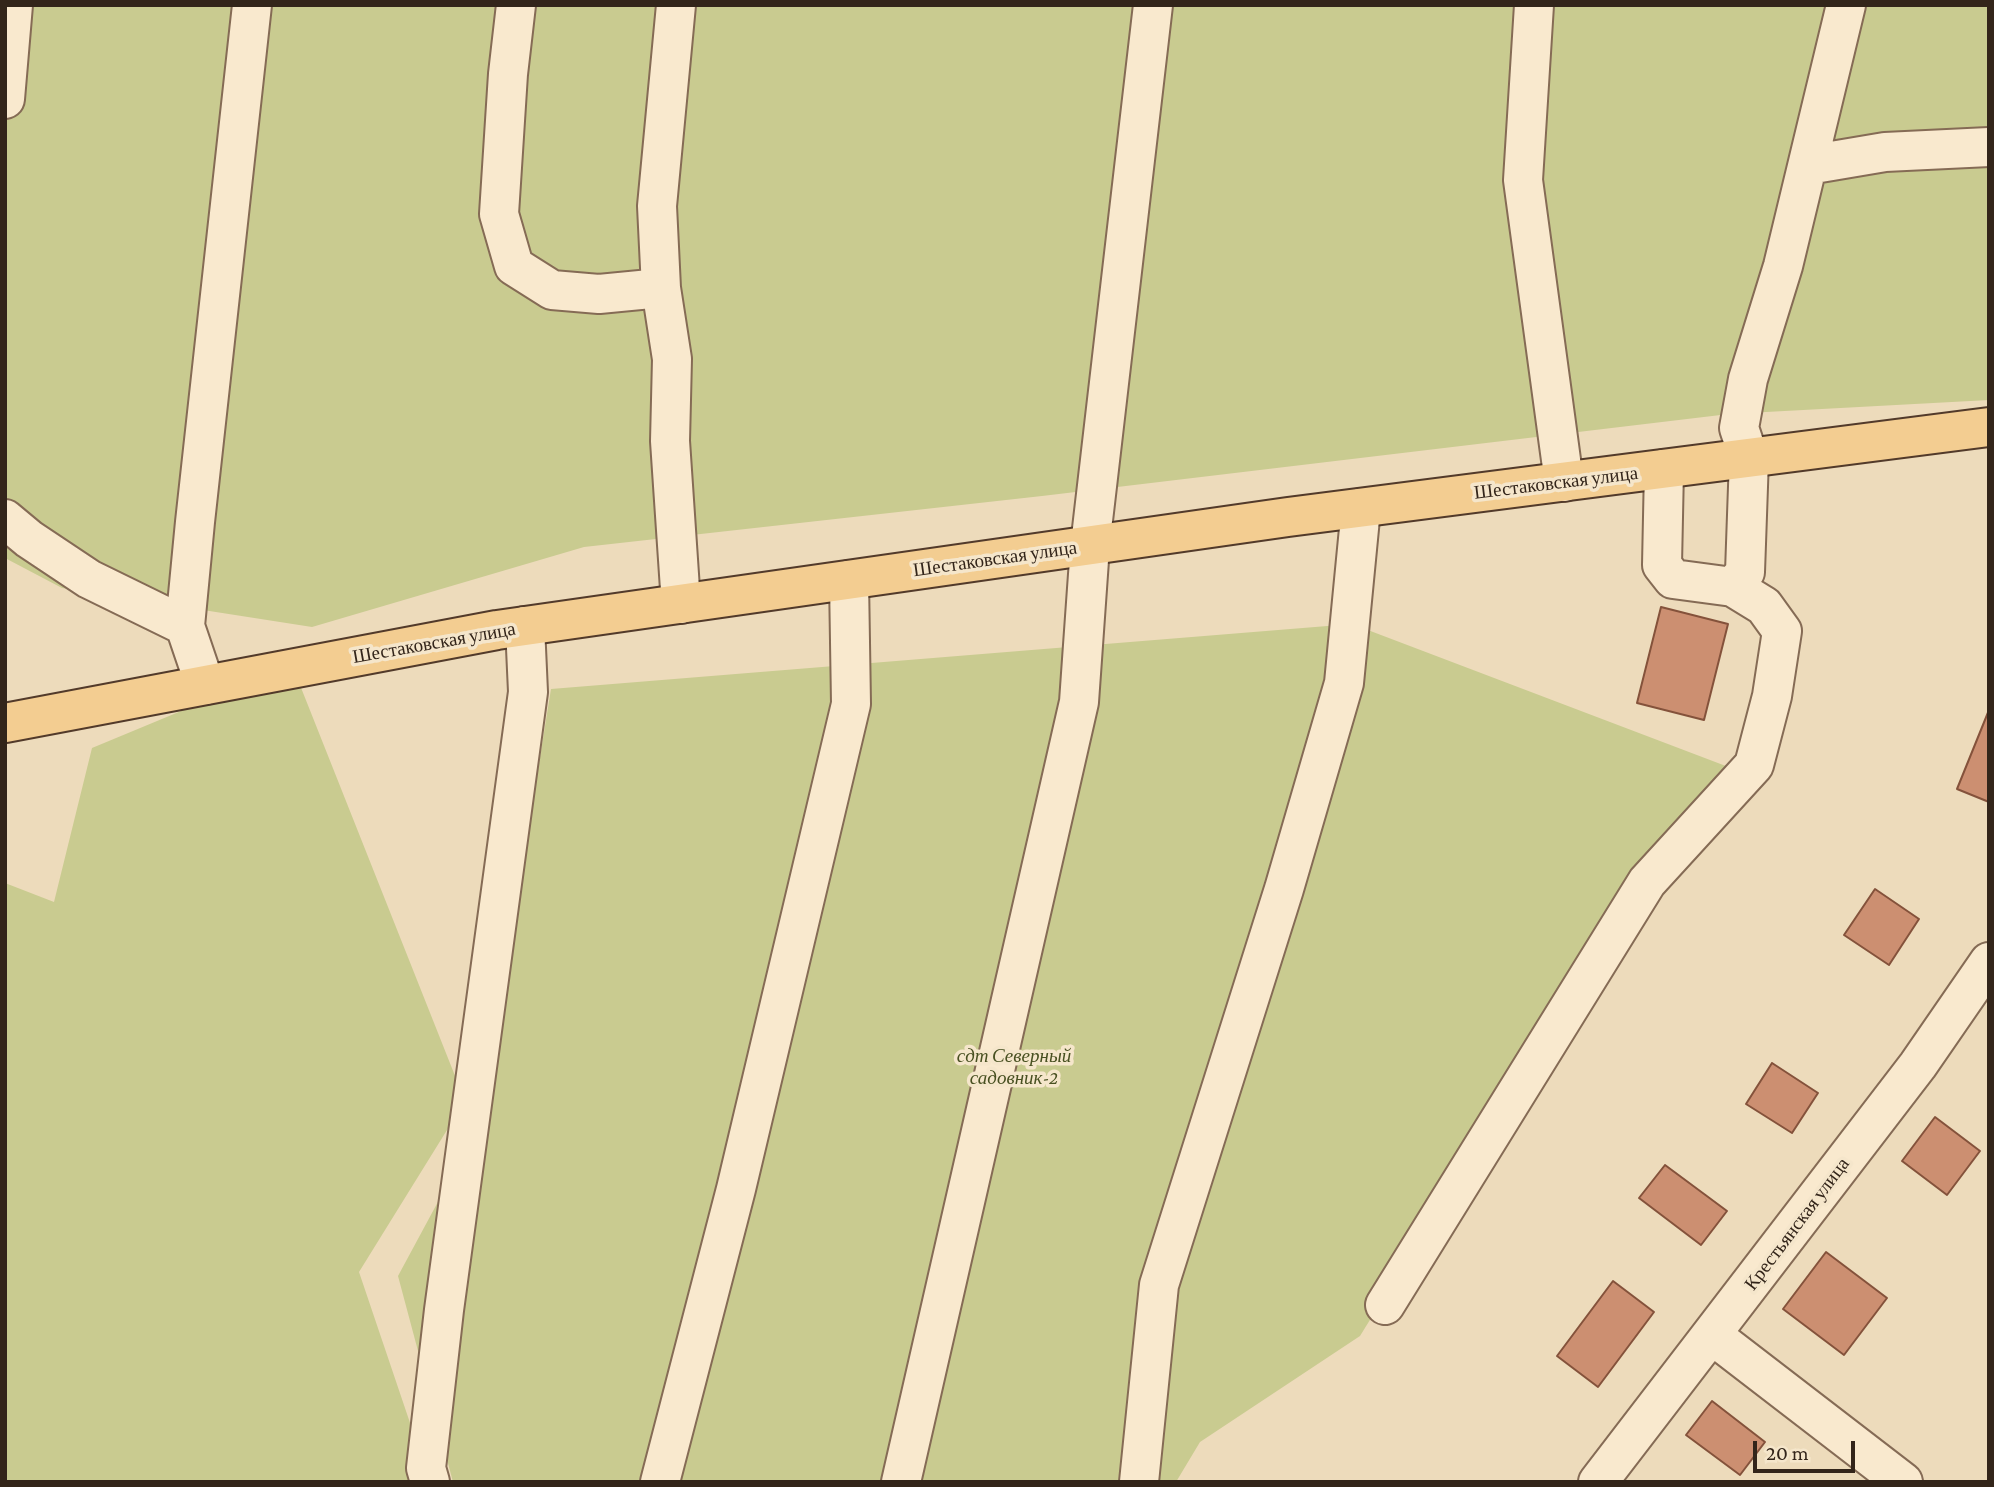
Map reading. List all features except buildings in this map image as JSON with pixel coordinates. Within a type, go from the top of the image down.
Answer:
[{"type":"main road","name":"Шестаковская улица","points":[[5,723],[525,626],[1361,508],[1989,427]]},
{"type":"street","points":[[5,99],[13,5]]},
{"type":"street","points":[[205,685],[186,626],[196,509],[252,5]]},
{"type":"street","points":[[516,5],[508,74],[499,214],[514,266],[552,290],[598,294],[661,289]]},
{"type":"street","points":[[676,5],[657,206],[661,289],[672,359],[670,441],[681,604]]},
{"type":"street","points":[[901,1482],[1079,702],[1090,546],[1153,5]]},
{"type":"street","points":[[1534,5],[1522,180],[1564,482]]},
{"type":"street","points":[[1733,587],[1745,572],[1749,458],[1739,428],[1748,379],[1783,267],[1846,5]]},
{"type":"street","points":[[1808,165],[1885,152],[1989,147]]},
{"type":"street","points":[[1385,1305],[1647,882],[1754,765],[1772,696],[1782,631],[1764,606],[1733,587],[1672,579],[1662,565],[1664,469]]},
{"type":"street","points":[[1139,1482],[1158,1284],[1284,889],[1344,683],[1361,508]]},
{"type":"street","points":[[5,519],[29,539],[89,579],[186,626]]},
{"type":"street","points":[[660,1482],[736,1189],[851,704],[849,580]]},
{"type":"street","points":[[430,1482],[426,1468],[444,1310],[528,692],[525,626]]},
{"type":"street","name":"Крестьянская улица","points":[[1598,1482],[1918,1065],[1989,962]]},
{"type":"street","points":[[1712,1335],[1903,1482]]},
{"type":"green space","points":[[5,5],[1989,5],[1989,400],[1729,414],[1042,496],[584,547],[312,627],[62,588],[5,558]]},
{"type":"green space","name":"сдт Северный садовник-2","points":[[1352,624],[1739,771],[1644,876],[1360,1336],[1200,1442],[1176,1482],[453,1482],[398,1276],[481,1122],[551,689]]},
{"type":"green space","points":[[292,665],[465,1101],[359,1272],[430,1482],[5,1482],[5,883],[54,902],[92,748]]}]
